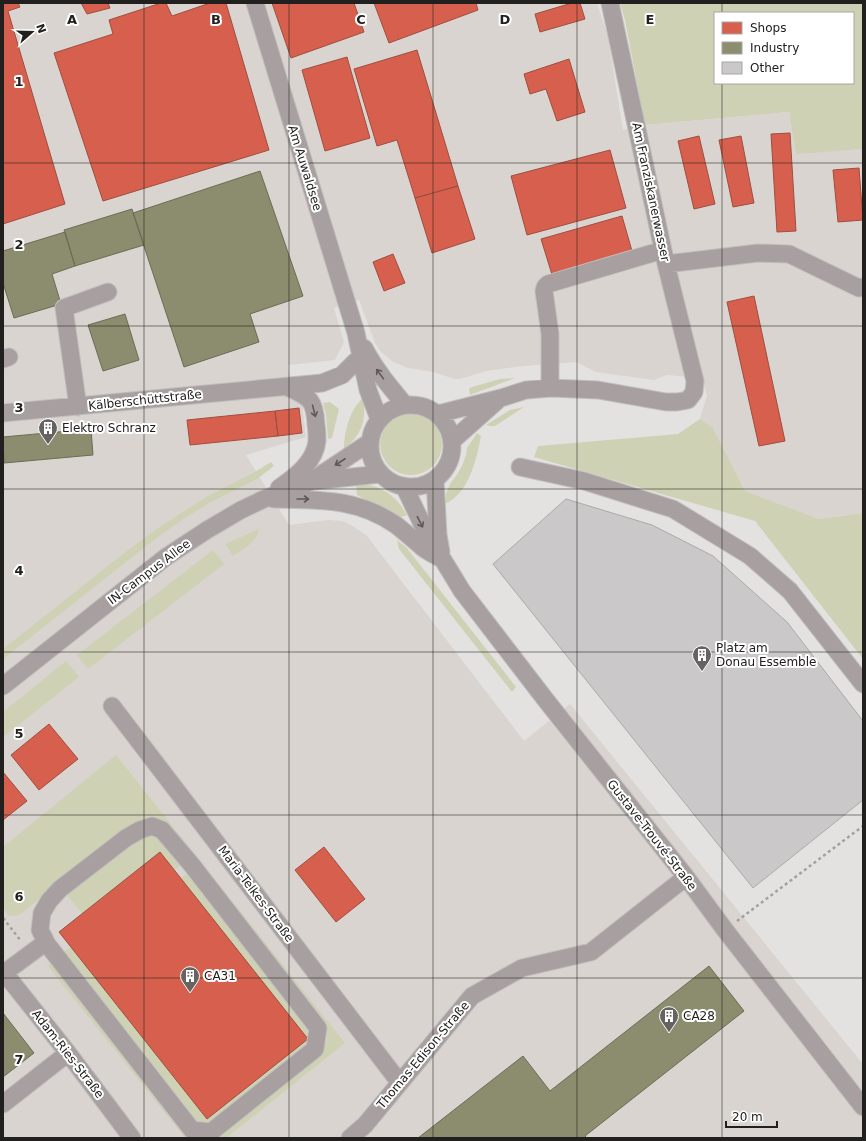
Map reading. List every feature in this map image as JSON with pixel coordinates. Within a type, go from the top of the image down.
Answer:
[{"type":"street","name":"Am Auwaldsee","points":[[255,3],[356,333],[368,390],[379,420]]},
{"type":"street","name":"Am Franziskanerwasser","points":[[550,388],[598,390],[666,402],[688,400],[694,392],[695,381],[665,257],[610,3]]},
{"type":"street","points":[[438,414],[526,390],[550,388],[550,345],[544,291],[548,284],[665,257],[758,253],[789,254],[859,288],[863,287]]},
{"type":"street","points":[[78,407],[64,308],[108,292]]},
{"type":"street","name":"Am Auwaldsee","points":[[356,333],[372,363],[383,379],[405,405]]},
{"type":"street","name":"Kälberschüttstraße","points":[[3,413],[322,383],[342,375],[360,357]]},
{"type":"street","points":[[264,499],[302,470],[310,461],[317,441],[316,415],[311,401],[306,396],[287,386]]},
{"type":"street","points":[[452,441],[501,398]]},
{"type":"street","points":[[413,404],[430,409],[438,414],[450,431],[452,441],[452,452],[449,463],[443,472],[435,480],[425,485],[414,487],[391,482],[380,474],[370,453],[370,442],[372,430],[386,412],[405,405],[413,404]]},
{"type":"street","name":"IN-Campus Allee","points":[[3,686],[166,557],[189,541],[222,521],[264,499],[310,482],[370,442]]},
{"type":"street","points":[[520,467],[584,481],[673,509],[750,556],[790,591],[863,684]]},
{"type":"street","name":"IN-Campus Allee","points":[[310,482],[380,474]]},
{"type":"street","name":"Gustave-Trouvé-Straße","points":[[435,480],[438,535],[443,560]]},
{"type":"street","name":"Gustave-Trouvé-Straße","points":[[404,486],[426,532],[459,586],[863,1108]]},
{"type":"street","name":"Gustave-Trouvé-Straße","points":[[264,499],[340,502],[364,508],[397,526],[423,548],[443,560]]},
{"type":"street","name":"Maria-Telkes-Straße","points":[[112,706],[400,1083]]},
{"type":"street","points":[[152,826],[162,830],[191,864],[318,1028],[315,1049],[211,1132],[192,1130],[46,942],[40,930],[42,913],[49,902],[60,890],[126,838],[140,830],[152,826]]},
{"type":"street","name":"Thomas-Edison-Straße","points":[[350,1138],[365,1125],[472,996],[522,968],[591,952],[686,878]]},
{"type":"street","points":[[4,972],[46,942]]},
{"type":"street","name":"Adam-Ries-Straße","points":[[4,972],[68,1053],[132,1138]]},
{"type":"street","points":[[3,1104],[68,1053]]},
{"type":"path","points":[[725,930],[863,826]]},
{"type":"shaded area","points":[[3,3],[597,3],[608,37],[623,130],[646,125],[789,112],[796,153],[863,149],[863,513],[819,519],[745,491],[713,428],[700,419],[707,395],[701,378],[667,375],[654,380],[596,372],[576,362],[486,371],[460,379],[455,379],[433,372],[408,368],[393,362],[381,352],[375,343],[359,300],[334,308],[344,342],[335,360],[288,365],[293,398],[302,404],[306,437],[246,455],[289,525],[328,520],[343,521],[367,536],[524,741],[570,704],[863,1064],[863,1138],[3,1138]]},
{"type":"green space","points":[[620,3],[863,3],[863,149],[796,154],[789,112],[645,125],[625,20]]},
{"type":"green space","points":[[515,378],[470,395],[469,389],[472,387],[500,379]]},
{"type":"green space","points":[[363,398],[364,413],[362,426],[359,433],[344,449],[345,435],[351,414]]},
{"type":"green space","points":[[330,402],[339,409],[332,438],[328,439],[326,415],[323,403]]},
{"type":"green space","points":[[524,407],[495,426],[486,425],[510,410]]},
{"type":"green space","points":[[411,413],[423,415],[433,422],[440,432],[442,444],[440,456],[433,466],[423,473],[411,475],[399,473],[389,466],[382,456],[380,444],[382,432],[389,422],[399,415]]},
{"type":"green space","points":[[700,419],[713,428],[745,491],[819,519],[863,513],[863,659],[755,521],[534,457],[538,446],[678,434]]},
{"type":"green space","points":[[477,433],[481,436],[477,456],[466,484],[453,499],[445,504],[446,494],[450,484],[462,466],[467,448]]},
{"type":"green space","points":[[271,462],[274,466],[257,479],[209,503],[159,536],[3,659],[3,649],[155,530],[206,497]]},
{"type":"green space","points":[[356,484],[365,484],[380,488],[397,501],[407,515],[399,518],[357,495]]},
{"type":"green space","points":[[259,529],[256,538],[233,556],[225,544]]},
{"type":"green space","points":[[397,540],[406,547],[516,687],[512,692],[399,549]]},
{"type":"green space","points":[[213,550],[224,564],[88,669],[77,655]]},
{"type":"green space","points":[[66,661],[79,677],[3,737],[3,712]]},
{"type":"green space","points":[[116,755],[345,1043],[226,1138],[213,1138],[320,1054],[325,1045],[327,1033],[322,1019],[164,823],[152,818],[139,821],[19,915],[9,916],[3,908],[3,847]]},
{"type":"green space","points":[[145,834],[155,834],[184,863],[175,870],[160,852],[82,913],[65,893]]},
{"type":"green space","points":[[191,871],[311,1028],[312,1042],[214,1121],[205,1124],[193,1119],[62,953],[71,947],[207,1119],[308,1039],[181,878]]},
{"type":"green space","points":[[51,964],[187,1134],[195,1138],[185,1138],[47,965]]},
{"type":"building: Shops","points":[[3,3],[18,3],[20,7],[8,11],[65,204],[3,224]]},
{"type":"building: Shops","points":[[81,3],[108,3],[110,8],[87,14]]},
{"type":"building: Shops","points":[[161,3],[166,3],[172,16],[210,3],[226,3],[269,150],[103,201],[54,53],[113,34],[109,20]]},
{"type":"building: Shops","points":[[272,3],[354,3],[364,32],[291,58]]},
{"type":"building: Shops","points":[[374,3],[476,3],[478,10],[389,43]]},
{"type":"building: Shops","points":[[572,3],[580,3],[585,19],[540,32],[535,14]]},
{"type":"building: Shops","points":[[417,50],[458,186],[415,198],[397,140],[377,146],[354,69]]},
{"type":"building: Shops","points":[[347,57],[370,138],[325,151],[302,70]]},
{"type":"building: Shops","points":[[569,59],[585,112],[557,121],[546,89],[530,94],[524,74]]},
{"type":"building: Shops","points":[[790,133],[796,231],[777,232],[771,134]]},
{"type":"building: Shops","points":[[699,136],[715,204],[694,209],[678,141]]},
{"type":"building: Shops","points":[[741,136],[754,203],[733,207],[719,140]]},
{"type":"building: Shops","points":[[610,150],[626,208],[527,235],[511,176]]},
{"type":"building: Shops","points":[[859,168],[863,220],[838,222],[833,170]]},
{"type":"building: Shops","points":[[458,186],[475,239],[432,253],[415,198]]},
{"type":"building: Shops","points":[[622,216],[634,258],[554,281],[541,239]]},
{"type":"building: Shops","points":[[393,254],[405,283],[384,291],[373,262]]},
{"type":"building: Shops","points":[[754,296],[785,441],[759,446],[727,302]]},
{"type":"building: Shops","points":[[299,408],[302,433],[278,436],[275,411]]},
{"type":"building: Shops","points":[[275,411],[278,436],[190,445],[187,420]]},
{"type":"building: Shops","points":[[49,724],[78,759],[39,790],[11,755]]},
{"type":"building: Shops","points":[[3,772],[27,801],[3,820]]},
{"type":"building: Shops","points":[[324,847],[365,899],[336,922],[295,870]]},
{"type":"building: Shops","name":"CA31","points":[[160,852],[308,1039],[207,1119],[59,932]]},
{"type":"building: Industry","points":[[260,171],[303,296],[250,314],[259,342],[184,367],[133,213]]},
{"type":"building: Industry","points":[[132,209],[144,245],[75,266],[64,230]]},
{"type":"building: Industry","points":[[65,232],[75,266],[52,274],[61,304],[14,318],[3,283],[3,251]]},
{"type":"building: Industry","points":[[125,314],[139,360],[103,371],[88,325]]},
{"type":"building: Industry","name":"Elektro Schranz","points":[[91,429],[93,455],[4,463],[3,437]]},
{"type":"building: Industry","name":"CA28","points":[[709,966],[744,1011],[585,1136],[587,1138],[418,1138],[523,1056],[550,1091]]},
{"type":"building: Industry","points":[[3,1013],[34,1053],[3,1077]]},
{"type":"building: Other","name":"Platz am Donau Essemble","points":[[566,499],[652,525],[713,556],[787,622],[863,721],[863,800],[753,888],[493,564]]},
{"type":"place","name":"Elektro Schranz","points":[[48,445]]},
{"type":"place","name":"Platz am Donau Essemble","points":[[702,672]]},
{"type":"place","name":"CA31","points":[[190,993]]},
{"type":"place","name":"CA28","points":[[669,1033]]}]
